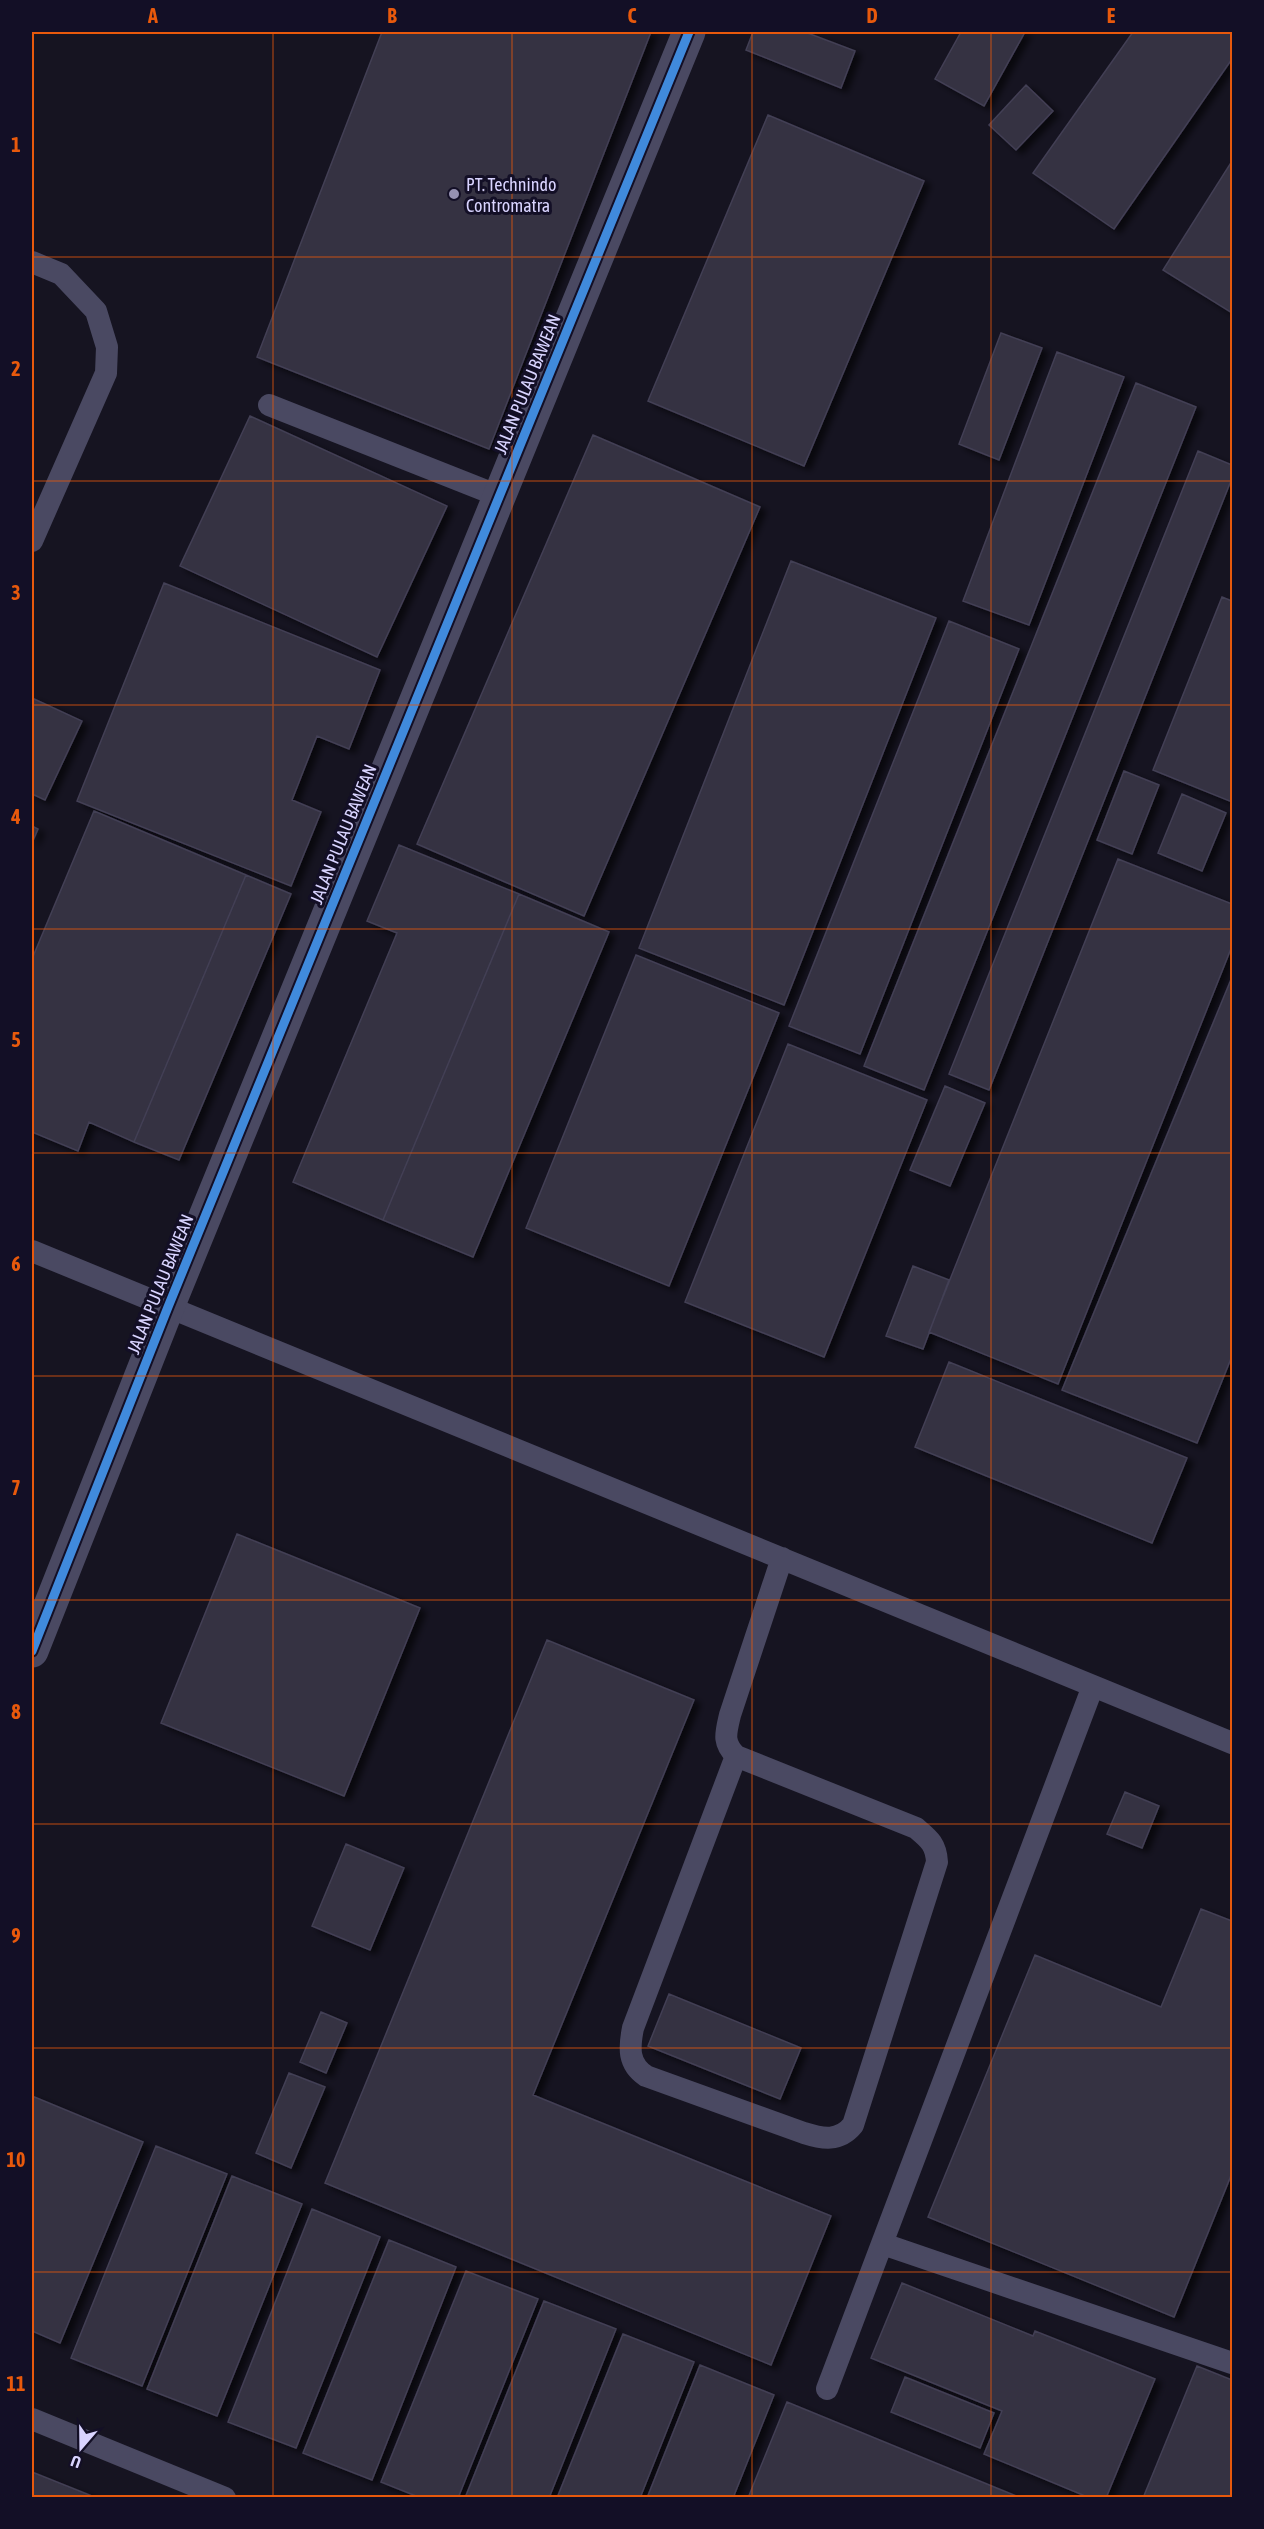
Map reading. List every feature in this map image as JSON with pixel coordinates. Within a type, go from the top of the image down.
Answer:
[{"type":"street","name":"JALAN PULAU BAWEAN","points":[[32,1651],[168,1306],[689,32]]},
{"type":"lane","points":[[32,262],[61,274],[96,311],[107,347],[106,373],[32,541]]},
{"type":"lane","points":[[269,405],[499,496]]},
{"type":"lane","points":[[32,1251],[1233,1743]]},
{"type":"lane","points":[[736,1756],[633,2028],[630,2044],[631,2059],[637,2070],[646,2076],[804,2133],[823,2139],[836,2137],[846,2134],[853,2125],[937,1862],[937,1851],[933,1842],[916,1828],[736,1756],[728,1748],[725,1740],[730,1715],[782,1558]]},
{"type":"lane","points":[[827,2389],[1094,1686]]},
{"type":"lane","points":[[883,2244],[1233,2363]]},
{"type":"lane","points":[[32,2419],[225,2498]]},
{"type":"building","name":"PT. Technindo Contromatra","points":[[382,32],[651,32],[489,449],[257,357]]},
{"type":"building","points":[[753,32],[805,32],[855,51],[841,88],[746,50]]},
{"type":"building","points":[[961,32],[1025,32],[984,106],[935,79]]},
{"type":"building","points":[[1133,32],[1232,32],[1232,59],[1114,229],[1033,173]]},
{"type":"building","points":[[1026,85],[1053,111],[1016,150],[989,125]]},
{"type":"building","points":[[768,115],[924,181],[804,466],[648,401]]},
{"type":"building","points":[[1232,161],[1232,313],[1163,270]]},
{"type":"building","points":[[1001,333],[1042,348],[999,460],[959,444]]},
{"type":"building","points":[[1057,352],[1124,377],[1029,625],[963,601]]},
{"type":"building","points":[[1136,383],[1196,407],[924,1090],[864,1066]]},
{"type":"building","points":[[250,416],[447,506],[377,657],[180,566]]},
{"type":"building","points":[[593,435],[760,507],[584,916],[417,844]]},
{"type":"building","points":[[1198,451],[1232,465],[1232,478],[989,1090],[949,1074]]},
{"type":"building","points":[[791,561],[936,618],[784,1005],[639,948]]},
{"type":"building","points":[[164,583],[380,670],[349,749],[317,736],[292,800],[321,812],[291,886],[77,801]]},
{"type":"building","points":[[1222,597],[1232,601],[1232,802],[1153,770]]},
{"type":"building","points":[[949,621],[1019,649],[860,1054],[789,1026]]},
{"type":"building","points":[[32,698],[82,721],[45,800],[32,794]]},
{"type":"building","points":[[1124,771],[1159,785],[1132,854],[1097,840]]},
{"type":"building","points":[[1182,794],[1226,813],[1202,871],[1158,853]]},
{"type":"building","points":[[94,811],[246,875],[134,1142],[89,1122],[78,1151],[32,1132],[32,959]]},
{"type":"building","points":[[32,826],[38,829],[32,843]]},
{"type":"building","points":[[399,845],[519,894],[383,1220],[293,1182],[397,933],[367,921]]},
{"type":"building","points":[[1118,859],[1232,904],[1232,946],[1058,1384],[929,1332]]},
{"type":"building","points":[[246,875],[291,894],[179,1160],[134,1142]]},
{"type":"building","points":[[519,894],[609,932],[473,1257],[383,1220]]},
{"type":"building","points":[[636,955],[779,1013],[669,1286],[526,1228]]},
{"type":"building","points":[[1232,977],[1232,1356],[1197,1443],[1062,1390]]},
{"type":"building","points":[[788,1044],[927,1100],[824,1357],[685,1302]]},
{"type":"building","points":[[945,1086],[985,1103],[950,1186],[910,1170]]},
{"type":"building","points":[[913,1266],[949,1280],[923,1349],[886,1336]]},
{"type":"building","points":[[949,1362],[1187,1458],[1152,1543],[915,1447]]},
{"type":"building","points":[[237,1534],[420,1608],[344,1796],[161,1723]]},
{"type":"building","points":[[547,1640],[694,1700],[533,2095],[831,2216],[771,2365],[325,2183]]},
{"type":"building","points":[[1125,1792],[1159,1806],[1142,1848],[1107,1834]]},
{"type":"building","points":[[346,1844],[404,1868],[370,1950],[312,1926]]},
{"type":"building","points":[[1201,1909],[1232,1921],[1232,2173],[1174,2317],[928,2217],[1035,1955],[1161,2007]]},
{"type":"building","points":[[669,1994],[801,2048],[780,2099],[648,2046]]},
{"type":"building","points":[[321,2012],[347,2023],[326,2073],[300,2062]]},
{"type":"building","points":[[289,2073],[325,2087],[291,2168],[256,2153]]},
{"type":"building","points":[[32,2096],[143,2142],[60,2343],[32,2331]]},
{"type":"building","points":[[156,2146],[227,2174],[142,2386],[71,2358]]},
{"type":"building","points":[[232,2176],[302,2204],[217,2416],[147,2389]]},
{"type":"building","points":[[312,2209],[380,2237],[296,2448],[228,2422]]},
{"type":"building","points":[[389,2240],[456,2267],[372,2480],[303,2453]]},
{"type":"building","points":[[466,2271],[538,2299],[458,2498],[421,2498],[381,2482]]},
{"type":"building","points":[[902,2283],[1033,2336],[1035,2331],[1155,2379],[1106,2498],[1090,2498],[984,2454],[1002,2411],[871,2358]]},
{"type":"building","points":[[544,2301],[616,2329],[549,2498],[465,2498]]},
{"type":"building","points":[[623,2334],[694,2362],[640,2498],[557,2498]]},
{"type":"building","points":[[700,2365],[774,2395],[733,2498],[647,2498]]},
{"type":"building","points":[[1197,2366],[1232,2380],[1232,2498],[1143,2498]]},
{"type":"building","points":[[905,2377],[994,2413],[980,2448],[891,2412]]},
{"type":"building","points":[[787,2402],[1021,2498],[748,2498]]},
{"type":"building","points":[[32,2472],[92,2496],[92,2498],[32,2498]]},
{"type":"cycle path","points":[[32,1651],[168,1307],[689,32]]},
{"type":"place","name":"PT. Technindo Contromatra","points":[[454,194]]}]
